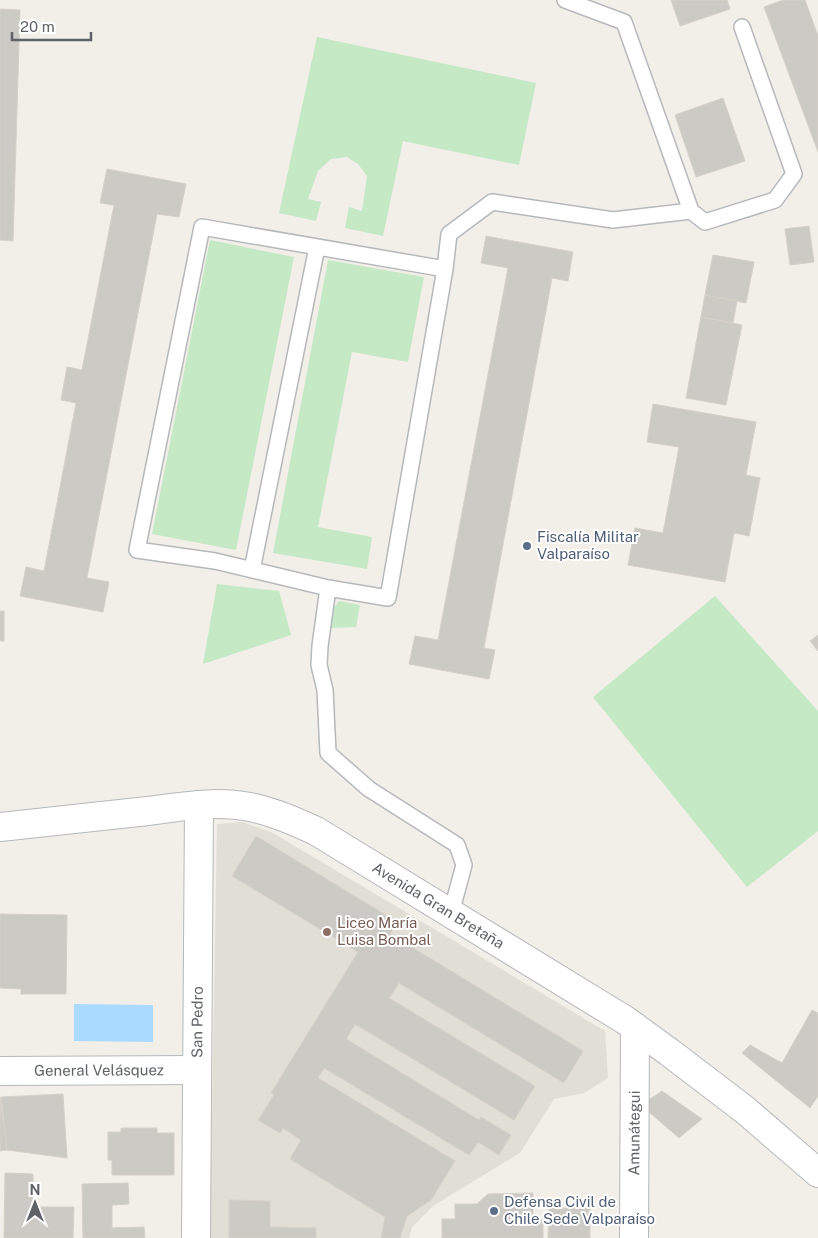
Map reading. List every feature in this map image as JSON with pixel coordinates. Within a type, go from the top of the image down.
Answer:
[{"type":"street","name":"Avenida Gran Bretaña","points":[[0,827],[223,804],[266,810],[316,830],[635,1027],[744,1110],[818,1173]]},
{"type":"street","name":"San Pedro","points":[[196,1238],[199,806]]},
{"type":"street","name":"Amunátegui","points":[[634,1238],[635,1027]]},
{"type":"street","name":"General Velásquez","points":[[0,1071],[197,1070]]},
{"type":"lane","points":[[564,0],[624,22],[691,211],[705,222],[775,200],[794,174],[742,27]]},
{"type":"lane","points":[[445,269],[202,227],[137,550],[215,561],[328,588],[388,598],[445,269],[450,234],[492,202],[613,220],[691,211]]},
{"type":"lane","points":[[252,570],[317,247]]},
{"type":"lane","points":[[328,588],[319,665],[325,690],[328,753],[369,789],[456,845],[464,865],[451,913]]},
{"type":"shaded area","name":"Liceo María Luisa Bombal","points":[[242,822],[273,833],[605,1031],[608,1078],[584,1093],[554,1099],[520,1153],[433,1206],[412,1227],[409,1238],[210,1238],[217,824]]},
{"type":"green space","points":[[317,37],[536,83],[519,165],[403,141],[383,236],[345,228],[349,207],[362,211],[367,176],[358,164],[347,157],[331,159],[318,171],[308,199],[321,202],[316,221],[279,213]]},
{"type":"green space","points":[[210,240],[294,257],[236,550],[152,534]]},
{"type":"green space","points":[[328,260],[424,277],[408,362],[352,352],[318,527],[372,537],[367,569],[273,553]]},
{"type":"green space","points":[[217,584],[279,591],[291,635],[203,664]]},
{"type":"green space","points":[[715,596],[818,711],[818,831],[747,887],[593,697]]},
{"type":"green space","points":[[339,601],[360,605],[356,627],[328,628],[328,616]]},
{"type":"water","points":[[74,1004],[153,1005],[153,1042],[74,1041]]},
{"type":"building","points":[[671,0],[727,0],[730,9],[680,26]]},
{"type":"building","points":[[783,0],[805,0],[818,36],[818,152],[764,7]]},
{"type":"building","points":[[0,9],[20,10],[13,241],[0,240]]},
{"type":"building","points":[[723,98],[745,161],[696,177],[675,115]]},
{"type":"building","points":[[107,169],[186,184],[179,217],[157,214],[87,578],[109,582],[103,612],[20,596],[26,567],[44,571],[76,403],[61,400],[67,367],[82,370],[114,205],[100,203]]},
{"type":"building","points":[[809,226],[814,262],[790,265],[785,229]]},
{"type":"building","points":[[486,236],[573,252],[568,281],[552,278],[484,648],[495,650],[489,679],[409,664],[415,636],[438,640],[508,268],[481,263]]},
{"type":"building","points":[[713,255],[754,262],[746,303],[705,295]]},
{"type":"building","points":[[705,295],[737,301],[733,323],[701,317]]},
{"type":"building","points":[[701,317],[742,325],[726,405],[686,398]]},
{"type":"building","points":[[653,404],[756,422],[746,475],[760,478],[749,536],[734,533],[725,582],[628,565],[635,528],[663,533],[679,447],[647,442]]},
{"type":"building","points":[[0,611],[4,611],[4,641],[0,641]]},
{"type":"building","points":[[818,635],[818,651],[810,641]]},
{"type":"building","points":[[256,836],[397,922],[390,934],[583,1051],[564,1083],[399,983],[389,998],[535,1086],[514,1120],[355,1024],[346,1039],[479,1120],[481,1117],[511,1135],[499,1155],[478,1142],[469,1155],[324,1068],[318,1078],[455,1161],[431,1200],[407,1216],[400,1238],[381,1238],[385,1217],[290,1159],[301,1140],[283,1128],[280,1133],[258,1120],[274,1095],[271,1093],[358,952],[232,876]]},
{"type":"building","points":[[0,914],[67,915],[66,994],[21,994],[21,989],[0,988]]},
{"type":"building","points":[[812,1010],[818,1013],[818,1096],[810,1108],[742,1053],[750,1045],[782,1063]]},
{"type":"building","points":[[662,1091],[702,1119],[679,1138],[641,1105]]},
{"type":"building","points":[[63,1094],[67,1158],[7,1150],[1,1097]]},
{"type":"building","points":[[0,1097],[7,1150],[0,1151]]},
{"type":"building","points":[[121,1128],[157,1128],[157,1133],[174,1133],[174,1175],[112,1175],[112,1160],[108,1160],[108,1132],[121,1132]]},
{"type":"building","points":[[5,1173],[33,1174],[33,1207],[74,1207],[73,1238],[4,1238]]},
{"type":"building","points":[[128,1183],[129,1204],[112,1205],[112,1228],[144,1227],[145,1238],[83,1238],[82,1184]]},
{"type":"building","name":"Defensa Civil de Chile Sede Valparaíso","points":[[533,1193],[533,1220],[543,1220],[543,1238],[442,1238],[442,1219],[455,1219],[455,1204],[477,1204],[488,1194]]},
{"type":"building","points":[[229,1200],[270,1201],[270,1227],[316,1228],[316,1238],[229,1238]]},
{"type":"building","points":[[549,1208],[590,1208],[590,1238],[548,1238]]},
{"type":"place","name":"Fiscalía Militar Valparaíso","points":[[527,546]]},
{"type":"place","name":"Liceo María Luisa Bombal","points":[[327,932]]},
{"type":"place","name":"Defensa Civil de Chile Sede Valparaíso","points":[[494,1211]]}]
